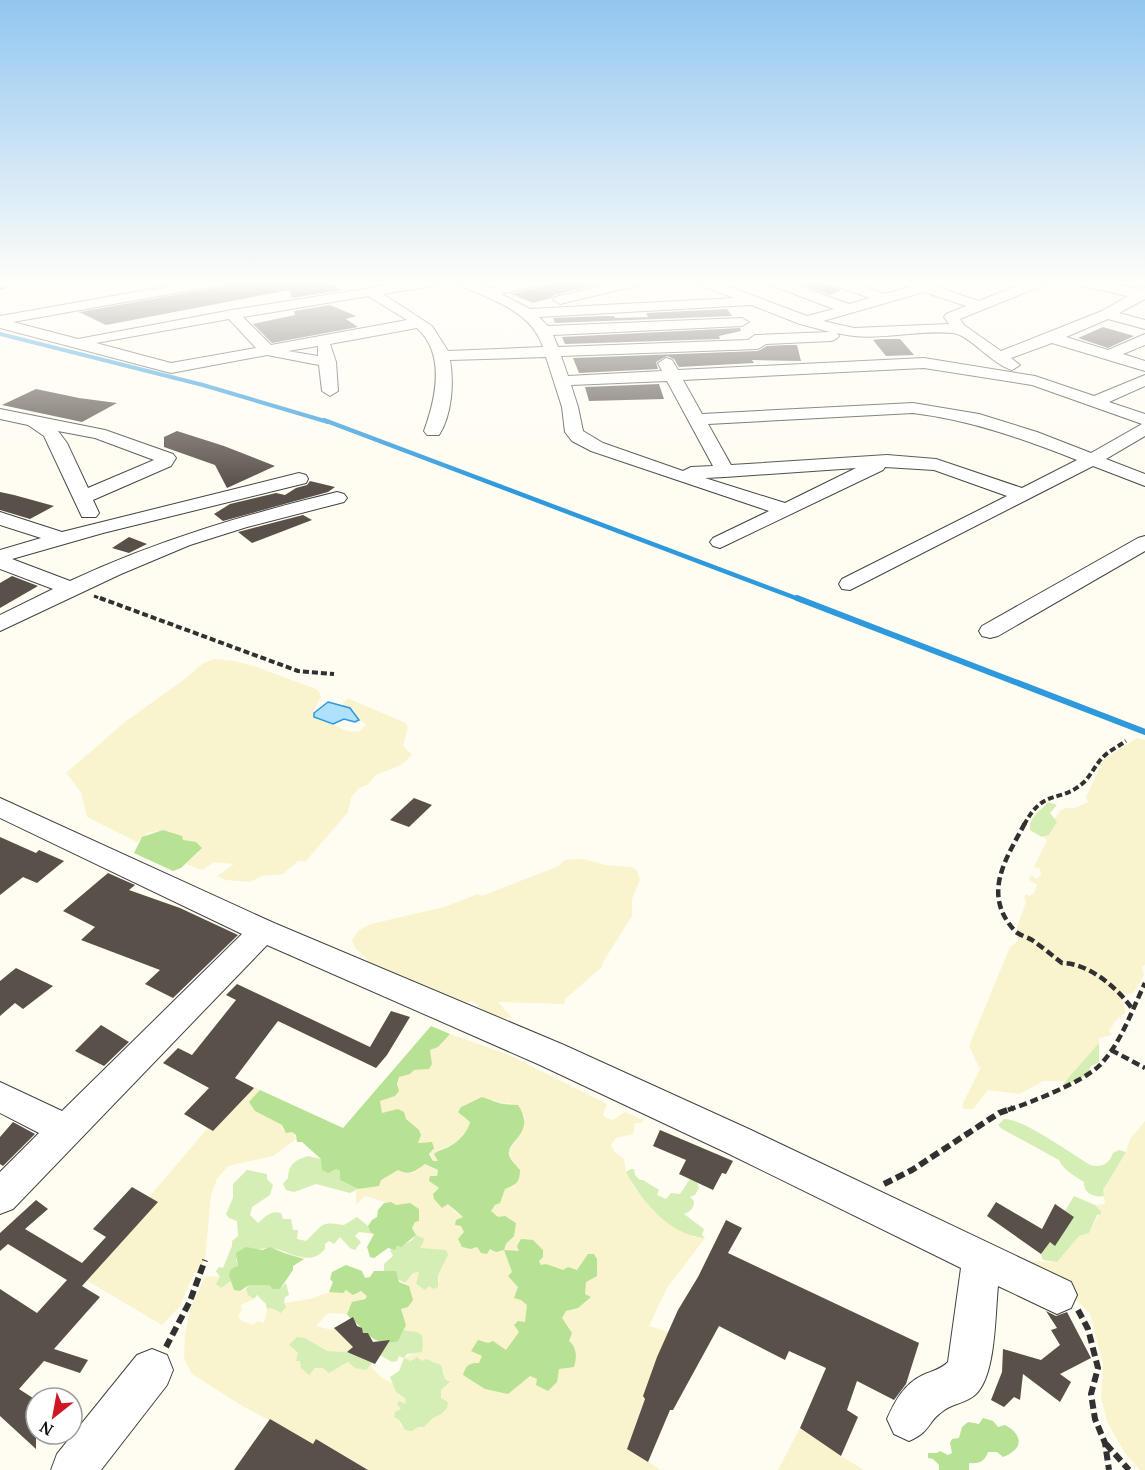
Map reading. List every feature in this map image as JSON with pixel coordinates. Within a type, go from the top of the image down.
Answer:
[{"type":"street","points":[[104,350],[171,368],[267,350],[305,360],[328,362]]},
{"type":"street","points":[[326,350],[330,391]]},
{"type":"street","points":[[433,430],[445,393],[438,350]]},
{"type":"street","points":[[441,356],[602,350]]},
{"type":"street","points":[[659,350],[699,419],[725,471]]},
{"type":"street","points":[[762,350],[776,369]]},
{"type":"street","points":[[869,350],[882,364]]},
{"type":"street","points":[[990,350],[1035,381]]},
{"type":"street","points":[[561,381],[924,363],[999,357],[1020,350]]},
{"type":"street","points":[[1089,350],[1145,366]]},
{"type":"street","points":[[1109,356],[1123,350]]},
{"type":"street","points":[[550,352],[570,407],[574,432],[578,437],[587,443],[674,474],[787,510]]},
{"type":"street","points":[[924,363],[1035,381],[1145,420]]},
{"type":"street","points":[[1094,402],[1145,380]]},
{"type":"street","points":[[699,419],[913,408],[936,410],[982,419],[1145,480]]},
{"type":"street","points":[[0,414],[99,434],[167,459],[82,498]]},
{"type":"street","points":[[35,422],[50,432],[58,443],[96,529]]},
{"type":"street","points":[[850,584],[1091,460],[1145,429]]},
{"type":"street","points":[[674,474],[887,461],[936,465],[1021,494]]},
{"type":"street","points":[[720,542],[887,461]]},
{"type":"street","points":[[0,556],[96,529],[298,479]]},
{"type":"street","points":[[0,624],[70,588],[184,540],[337,498]]},
{"type":"street","points":[[0,518],[63,539]]},
{"type":"street","points":[[990,631],[1145,542]]},
{"type":"street","points":[[0,562],[70,588]]},
{"type":"street","points":[[0,807],[263,931],[562,1060],[738,1141],[1058,1295]]},
{"type":"street","points":[[0,1197],[263,931]]},
{"type":"street","points":[[0,1096],[66,1130]]},
{"type":"street","points":[[909,1419],[920,1402],[932,1393],[957,1385],[964,1379],[968,1370],[982,1259]]},
{"type":"street","points":[[73,1470],[152,1370]]},
{"type":"path","points":[[70,588],[298,671],[334,674]]},
{"type":"path","points":[[1126,741],[1103,757],[1085,782],[1075,789],[1047,798],[1032,810],[1005,861],[996,891],[1004,913],[1016,932],[1033,941],[1062,963],[1068,963],[1095,974],[1124,996],[1132,1010]]},
{"type":"path","points":[[864,1203],[891,1179],[912,1170],[999,1113],[1026,1104],[1089,1074],[1101,1064],[1111,1050],[1145,983]]},
{"type":"path","points":[[1111,1050],[1145,1068]]},
{"type":"path","points":[[152,1370],[176,1330],[205,1260]]},
{"type":"path","points":[[1058,1295],[1077,1310],[1088,1329],[1098,1368],[1091,1394],[1095,1419],[1105,1443],[1109,1470]]},
{"type":"path","points":[[1105,1443],[1129,1470]]},
{"type":"shaded area","points":[[214,659],[254,666],[316,689],[321,697],[314,709],[314,717],[350,732],[360,731],[366,724],[359,720],[354,711],[342,705],[347,698],[406,723],[408,727],[403,746],[412,755],[401,765],[376,775],[367,785],[359,788],[351,798],[348,812],[306,861],[298,861],[283,874],[262,876],[250,882],[226,880],[217,876],[234,864],[214,862],[202,870],[186,864],[199,852],[183,840],[163,830],[148,833],[137,842],[87,817],[81,792],[66,773],[125,722],[202,664]]},
{"type":"shaded area","points":[[1137,738],[1145,740],[1145,965],[1142,967],[1144,975],[1133,993],[1120,995],[1126,1012],[1116,1020],[1109,1031],[1112,1035],[1099,1038],[1099,1043],[1071,1077],[1063,1081],[1043,1081],[1020,1094],[988,1090],[973,1109],[964,1109],[962,1105],[980,1069],[969,1046],[1010,947],[1018,941],[1017,926],[1026,902],[1024,898],[1026,894],[1029,896],[1034,893],[1037,885],[1029,880],[1031,875],[1037,879],[1041,875],[1040,869],[1034,867],[1047,840],[1044,837],[1049,835],[1055,826],[1056,820],[1054,819],[1061,810],[1075,808],[1088,802],[1086,797],[1104,759]]},
{"type":"shaded area","points":[[583,859],[605,865],[632,867],[637,871],[640,880],[632,899],[632,916],[602,967],[565,999],[564,1004],[498,1002],[511,1017],[501,1019],[487,1015],[474,1001],[456,1003],[369,964],[355,948],[352,940],[359,930],[371,924],[444,907],[478,894],[482,896],[559,866],[565,860]]},
{"type":"shaded area","points":[[450,1034],[509,1055],[607,1104],[603,1115],[606,1118],[613,1120],[625,1112],[643,1120],[642,1123],[635,1123],[633,1134],[616,1138],[611,1145],[614,1151],[624,1159],[626,1172],[635,1189],[649,1205],[693,1237],[705,1238],[667,1288],[649,1326],[668,1332],[643,1396],[645,1399],[627,1449],[661,1470],[368,1470],[317,1439],[302,1458],[292,1432],[244,1407],[192,1374],[184,1358],[185,1334],[190,1310],[207,1276],[220,1277],[227,1283],[232,1280],[240,1291],[246,1289],[248,1295],[254,1299],[241,1305],[242,1309],[238,1316],[242,1321],[253,1325],[258,1321],[264,1323],[267,1309],[271,1308],[277,1312],[283,1303],[310,1299],[333,1291],[361,1291],[367,1296],[348,1309],[347,1314],[328,1313],[316,1326],[332,1330],[334,1328],[353,1347],[347,1352],[327,1351],[305,1338],[292,1349],[298,1353],[301,1361],[315,1368],[341,1367],[348,1362],[366,1370],[370,1365],[381,1377],[393,1384],[396,1392],[405,1398],[407,1404],[401,1409],[399,1420],[401,1427],[424,1427],[440,1415],[441,1390],[450,1382],[445,1379],[444,1372],[433,1361],[411,1361],[404,1358],[416,1352],[424,1340],[410,1331],[403,1330],[406,1325],[401,1309],[409,1291],[409,1286],[405,1283],[413,1273],[419,1272],[416,1284],[419,1287],[439,1282],[438,1275],[444,1258],[433,1250],[419,1248],[425,1239],[416,1235],[412,1228],[415,1222],[395,1205],[365,1196],[356,1205],[356,1191],[398,1170],[413,1173],[425,1164],[438,1170],[437,1176],[429,1181],[439,1189],[434,1199],[442,1207],[448,1203],[455,1212],[463,1217],[455,1225],[461,1226],[481,1253],[487,1254],[490,1249],[506,1244],[514,1236],[491,1211],[505,1189],[514,1186],[509,1151],[523,1129],[525,1116],[510,1103],[475,1100],[461,1107],[463,1117],[470,1122],[469,1128],[454,1144],[438,1150],[434,1155],[439,1161],[433,1161],[427,1142],[418,1143],[421,1135],[419,1130],[391,1111],[382,1114],[380,1101],[395,1096],[399,1077],[432,1064],[430,1050],[438,1047]]},
{"type":"shaded area","points":[[246,1083],[260,1090],[250,1102],[255,1111],[282,1125],[283,1130],[292,1131],[296,1139],[273,1156],[228,1166],[217,1179],[211,1195],[205,1260],[201,1271],[194,1273],[180,1306],[162,1325],[81,1277]]},
{"type":"shaded area","points":[[1145,1121],[1145,1470],[1140,1470],[1125,1453],[1107,1422],[1101,1397],[1103,1365],[1090,1314],[1066,1289],[1029,1261],[1057,1262],[1079,1236],[1089,1233],[1101,1210],[1095,1205],[1105,1204],[1103,1190],[1126,1152],[1130,1139]]},
{"type":"shaded area","points":[[800,1428],[841,1456],[864,1470],[778,1470]]},
{"type":"green space","points":[[1048,802],[1057,805],[1050,813],[1057,822],[1049,835],[1042,837],[1030,830],[1030,825],[1033,818]]},
{"type":"green space","points":[[163,830],[182,836],[183,840],[196,842],[202,848],[181,868],[173,871],[134,853],[142,837]]},
{"type":"green space","points":[[431,1026],[450,1034],[438,1047],[430,1050],[432,1064],[429,1069],[414,1070],[410,1074],[399,1077],[397,1084],[399,1091],[395,1096],[380,1101],[382,1113],[398,1109],[404,1112],[406,1119],[419,1130],[421,1135],[418,1143],[432,1142],[434,1148],[429,1154],[433,1161],[438,1161],[434,1154],[458,1141],[469,1125],[470,1122],[458,1112],[461,1107],[482,1097],[502,1104],[518,1105],[523,1115],[523,1129],[509,1150],[509,1155],[520,1170],[519,1177],[515,1184],[505,1189],[500,1203],[495,1205],[491,1211],[498,1217],[505,1216],[516,1223],[514,1236],[506,1244],[504,1250],[496,1252],[490,1249],[487,1254],[481,1253],[477,1247],[471,1249],[462,1247],[458,1239],[464,1232],[461,1226],[455,1225],[456,1220],[463,1217],[448,1204],[442,1208],[434,1199],[433,1194],[439,1188],[429,1181],[430,1176],[437,1176],[438,1170],[425,1164],[409,1173],[398,1170],[381,1180],[379,1186],[358,1189],[340,1180],[340,1171],[336,1169],[328,1173],[322,1170],[321,1159],[302,1142],[297,1142],[296,1135],[292,1132],[286,1133],[282,1125],[255,1111],[249,1102],[260,1090],[343,1128]]},
{"type":"green space","points":[[1099,1043],[1099,1062],[1091,1066],[1086,1076],[1066,1085],[1063,1084]]},
{"type":"green space","points":[[1004,1119],[1012,1120],[1034,1130],[1090,1165],[1098,1166],[1107,1162],[1113,1153],[1119,1150],[1126,1152],[1103,1190],[1104,1196],[1093,1195],[1087,1192],[1084,1182],[1066,1170],[1059,1160],[1002,1129],[998,1125]]},
{"type":"green space","points":[[308,1156],[321,1159],[340,1171],[340,1180],[358,1189],[350,1193],[316,1184],[294,1192],[286,1190],[283,1184],[292,1166]]},
{"type":"green space","points":[[634,1169],[635,1175],[640,1180],[659,1190],[657,1195],[666,1199],[671,1193],[680,1194],[690,1179],[697,1182],[699,1188],[695,1195],[690,1197],[694,1201],[693,1207],[684,1214],[704,1229],[702,1235],[705,1238],[680,1231],[658,1215],[632,1183],[626,1172]]},
{"type":"green space","points":[[247,1170],[267,1174],[267,1179],[273,1185],[270,1195],[252,1207],[250,1215],[258,1223],[271,1213],[281,1213],[283,1219],[291,1219],[293,1230],[298,1230],[297,1239],[306,1241],[323,1225],[330,1223],[344,1225],[357,1217],[368,1226],[370,1232],[375,1234],[359,1232],[355,1236],[361,1242],[355,1250],[340,1237],[334,1244],[329,1241],[325,1244],[325,1249],[319,1255],[306,1258],[272,1248],[254,1251],[236,1259],[238,1266],[232,1280],[221,1288],[216,1284],[220,1277],[216,1271],[219,1267],[223,1268],[232,1241],[238,1236],[237,1221],[226,1214],[233,1198],[233,1184]]},
{"type":"green space","points":[[1074,1196],[1095,1205],[1101,1214],[1097,1215],[1089,1233],[1079,1236],[1057,1262],[1043,1260],[1041,1254],[1050,1242],[1055,1245],[1074,1217],[1065,1211]]},
{"type":"green space","points":[[391,1202],[396,1205],[410,1203],[419,1209],[419,1221],[415,1222],[412,1228],[416,1235],[401,1247],[397,1246],[395,1250],[388,1248],[374,1258],[370,1257],[367,1247],[374,1234],[370,1232],[368,1226],[377,1217],[378,1210],[384,1203]]},
{"type":"green space","points":[[416,1235],[425,1239],[420,1248],[446,1250],[448,1255],[438,1275],[438,1287],[434,1289],[429,1286],[425,1290],[416,1284],[419,1272],[413,1273],[405,1283],[384,1272],[384,1264],[393,1256],[390,1250],[411,1241]]},
{"type":"green space","points":[[521,1239],[533,1240],[543,1250],[543,1257],[539,1261],[541,1265],[546,1264],[563,1270],[568,1267],[577,1270],[588,1254],[594,1254],[597,1259],[597,1276],[586,1282],[585,1294],[591,1297],[578,1308],[566,1311],[562,1318],[572,1333],[569,1341],[576,1353],[574,1367],[559,1369],[557,1382],[548,1391],[536,1385],[537,1379],[530,1376],[508,1394],[485,1389],[463,1375],[470,1364],[479,1363],[482,1356],[471,1351],[478,1340],[488,1343],[493,1341],[506,1350],[519,1332],[514,1325],[518,1321],[525,1322],[527,1305],[514,1298],[518,1287],[508,1276],[512,1272],[504,1250],[519,1251],[517,1246]]},
{"type":"green space","points":[[246,1247],[262,1250],[270,1247],[304,1259],[293,1266],[293,1270],[280,1289],[273,1289],[269,1285],[249,1285],[240,1291],[234,1290],[229,1275],[231,1269],[238,1266],[236,1253]]},
{"type":"green space","points":[[346,1265],[362,1271],[365,1278],[370,1277],[374,1271],[396,1271],[399,1282],[409,1286],[413,1300],[408,1307],[401,1309],[406,1325],[398,1341],[377,1341],[368,1333],[363,1333],[361,1327],[347,1314],[352,1302],[365,1299],[367,1296],[361,1291],[353,1295],[346,1290],[343,1293],[329,1292],[333,1282],[330,1279],[332,1272]]},
{"type":"green space","points":[[286,1283],[289,1295],[285,1297],[286,1307],[281,1313],[271,1308],[267,1309],[266,1304],[257,1295],[254,1299],[248,1295],[246,1289],[249,1285],[269,1285],[280,1289]]},
{"type":"green space","points":[[403,1330],[422,1336],[422,1352],[407,1354],[404,1358],[399,1356],[397,1361],[392,1362],[380,1355],[383,1341],[400,1337]]},
{"type":"green space","points":[[297,1337],[305,1338],[327,1351],[347,1352],[372,1363],[366,1370],[355,1368],[348,1362],[329,1373],[323,1368],[315,1368],[309,1375],[301,1368],[300,1361],[296,1361],[298,1353],[289,1345]]},
{"type":"green space","points":[[417,1357],[422,1361],[426,1359],[441,1365],[445,1379],[450,1382],[441,1390],[441,1398],[448,1402],[447,1408],[424,1427],[418,1427],[412,1431],[405,1430],[399,1420],[394,1417],[395,1412],[401,1409],[397,1404],[399,1401],[406,1404],[405,1398],[396,1392],[390,1377],[399,1371],[404,1358],[411,1361]]},
{"type":"green space","points":[[983,1418],[993,1421],[998,1427],[1005,1425],[1016,1433],[1019,1442],[1014,1450],[1003,1457],[997,1452],[988,1452],[981,1462],[969,1463],[969,1470],[939,1470],[939,1465],[933,1459],[928,1458],[928,1453],[940,1451],[948,1455],[952,1453],[950,1443],[952,1439],[959,1438],[962,1427],[968,1422],[979,1424]]},
{"type":"water","points":[[328,702],[350,708],[359,720],[355,722],[344,719],[333,724],[314,717],[314,713]]},
{"type":"building","points":[[798,350],[801,361],[752,360],[754,363],[679,367],[674,359],[667,356],[656,362],[658,369],[579,373],[573,358]]},
{"type":"building","points":[[881,350],[909,350],[914,355],[886,356]]},
{"type":"building","points":[[659,384],[664,399],[589,401],[585,387]]},
{"type":"building","points":[[36,389],[117,403],[82,422],[2,405]]},
{"type":"building","points":[[177,431],[275,466],[227,488],[215,465],[164,447],[164,437]]},
{"type":"building","points":[[310,481],[335,487],[328,492],[223,521],[214,514],[230,504],[276,493],[285,495],[296,488],[307,485]]},
{"type":"building","points":[[0,492],[54,506],[30,519],[0,510]]},
{"type":"building","points":[[303,515],[312,520],[252,543],[238,532]]},
{"type":"building","points":[[129,537],[147,544],[129,553],[112,548]]},
{"type":"building","points":[[12,576],[38,586],[0,608],[0,583]]},
{"type":"building","points":[[414,798],[432,805],[409,827],[390,820]]},
{"type":"building","points":[[0,837],[36,853],[39,850],[64,861],[37,883],[23,877],[0,895]]},
{"type":"building","points":[[108,873],[135,885],[129,890],[180,908],[238,935],[173,998],[145,984],[160,970],[81,940],[95,927],[63,911]]},
{"type":"building","points":[[16,968],[53,986],[23,1009],[15,1003],[0,1016],[0,981]]},
{"type":"building","points":[[237,984],[370,1047],[391,1011],[410,1017],[387,1055],[376,1068],[278,1021],[235,1078],[254,1088],[213,1131],[184,1114],[209,1088],[163,1063],[178,1048],[192,1055],[236,1000],[226,995]]},
{"type":"building","points":[[101,1025],[129,1042],[104,1066],[75,1051]]},
{"type":"building","points":[[13,1122],[35,1134],[3,1166],[0,1164],[0,1137]]},
{"type":"building","points":[[660,1130],[733,1161],[726,1174],[722,1173],[713,1190],[679,1174],[686,1160],[653,1146]]},
{"type":"building","points":[[132,1187],[158,1202],[82,1286],[100,1297],[54,1349],[88,1360],[80,1373],[44,1361],[19,1389],[24,1392],[24,1438],[0,1416],[0,1289],[37,1313],[67,1280],[8,1244],[0,1251],[0,1233],[36,1200],[48,1209],[25,1229],[82,1263],[106,1237],[93,1229]]},
{"type":"building","points":[[996,1202],[1042,1229],[1055,1204],[1074,1217],[1055,1246],[1050,1242],[1041,1254],[987,1216]]},
{"type":"building","points":[[726,1220],[742,1228],[728,1253],[919,1343],[906,1384],[894,1400],[857,1381],[847,1410],[858,1417],[841,1456],[800,1428],[826,1368],[789,1351],[785,1360],[719,1326],[673,1410],[670,1410],[648,1462],[627,1449],[657,1357],[678,1310],[698,1277]]},
{"type":"building","points":[[1046,1311],[1056,1316],[1067,1312],[1091,1358],[1060,1374],[1071,1382],[1060,1402],[1023,1374],[1020,1400],[1014,1397],[1004,1407],[991,1400],[1002,1372],[1003,1349],[1041,1360],[1060,1345],[1051,1330],[1057,1328]]},
{"type":"building","points":[[353,1317],[357,1326],[362,1328],[363,1333],[368,1333],[373,1342],[390,1340],[375,1364],[347,1352],[353,1347],[334,1328]]},
{"type":"building","points":[[270,1419],[313,1444],[316,1439],[368,1470],[234,1470]]},
{"type":"waterway","points":[[62,350],[203,385],[328,422]]},
{"type":"waterway","points":[[324,420],[801,600]]},
{"type":"waterway","points":[[797,598],[1145,732]]}]
